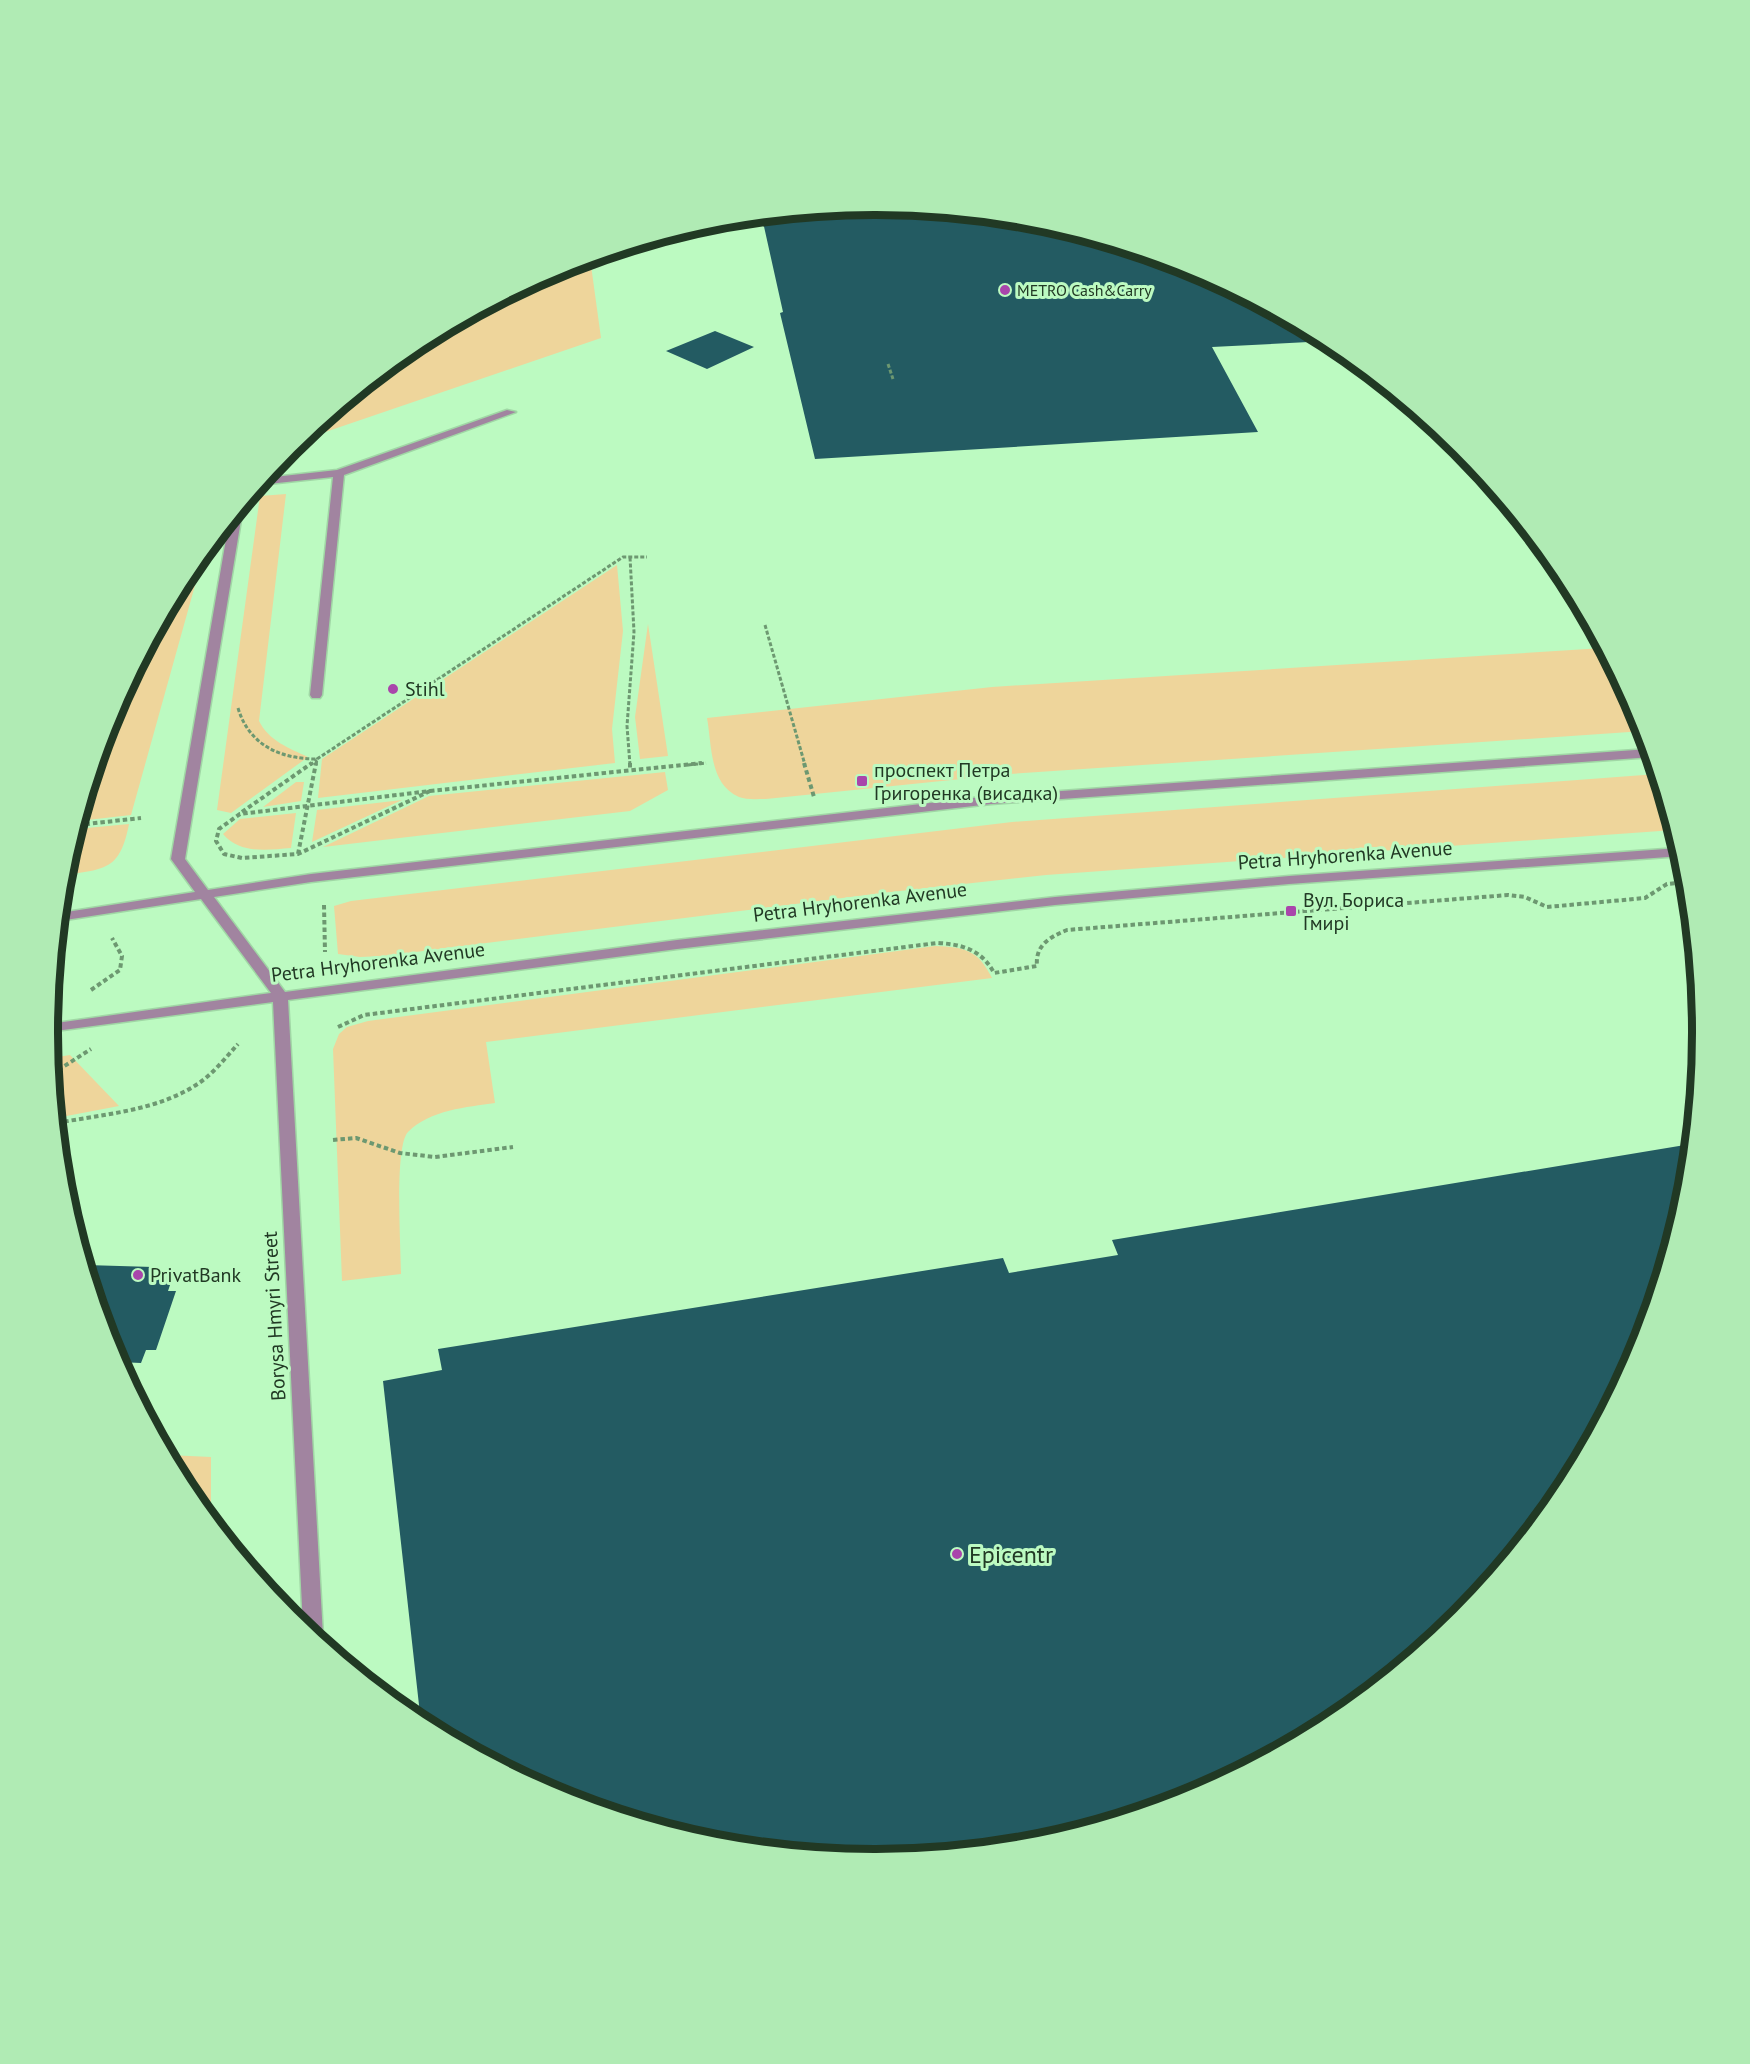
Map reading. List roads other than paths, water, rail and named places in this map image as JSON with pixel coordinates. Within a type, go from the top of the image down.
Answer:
[{"type":"street","points":[[274,481],[339,473],[511,412]]},
{"type":"street","points":[[316,695],[339,473]]},
{"type":"street","points":[[234,527],[178,859],[280,995]]},
{"type":"street","points":[[67,916],[334,875],[820,818],[1015,799],[1642,754]]},
{"type":"street","name":"Petra Hryhorenka Avenue","points":[[58,1028],[280,995],[1060,900],[1267,882],[1671,853]]},
{"type":"street","name":"Borysa Hmyri Street","points":[[280,995],[312,1623]]},
{"type":"place","name":"METRO Cash&Carry","points":[[1005,290]]},
{"type":"place","name":"Stihl","points":[[393,689]]},
{"type":"place","name":"проспект Петра Григоренка (висадка)","points":[[862,781]]},
{"type":"place","name":"Вул. Бориса Гмирі","points":[[1291,911]]},
{"type":"place","name":"PrivatBank","points":[[138,1275]]},
{"type":"place","name":"Epicentr","points":[[957,1554]]}]
